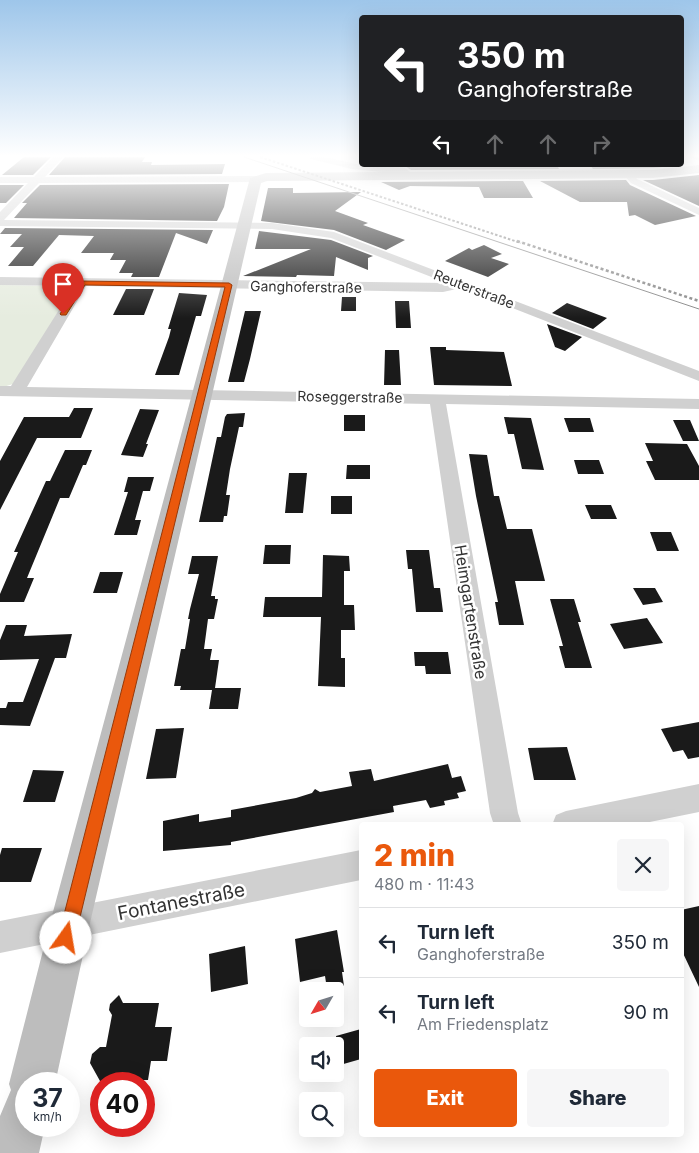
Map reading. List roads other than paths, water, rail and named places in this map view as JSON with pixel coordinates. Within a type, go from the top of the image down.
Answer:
[{"type":"street","points":[[35,1072],[70,923],[248,211]]},
{"type":"street","name":"Reuterstraße","points":[[0,223],[287,227],[334,235],[699,376]]},
{"type":"street","name":"Ganghoferstraße","points":[[0,281],[442,288],[455,288],[462,284]]},
{"type":"street","points":[[8,391],[82,283]]},
{"type":"street","name":"Roseggerstraße","points":[[8,391],[699,404]]},
{"type":"street","name":"Heimgartenstraße","points":[[437,399],[507,822]]},
{"type":"street","points":[[581,822],[699,798]]},
{"type":"street","name":"Fontanestraße","points":[[0,937],[359,866]]},
{"type":"street","points":[[15,1153],[19,1137]]},
{"type":"tram line","points":[[405,211],[699,309]]},
{"type":"railway","points":[[423,211],[521,243]]},
{"type":"railway","points":[[517,241],[699,301]]}]
